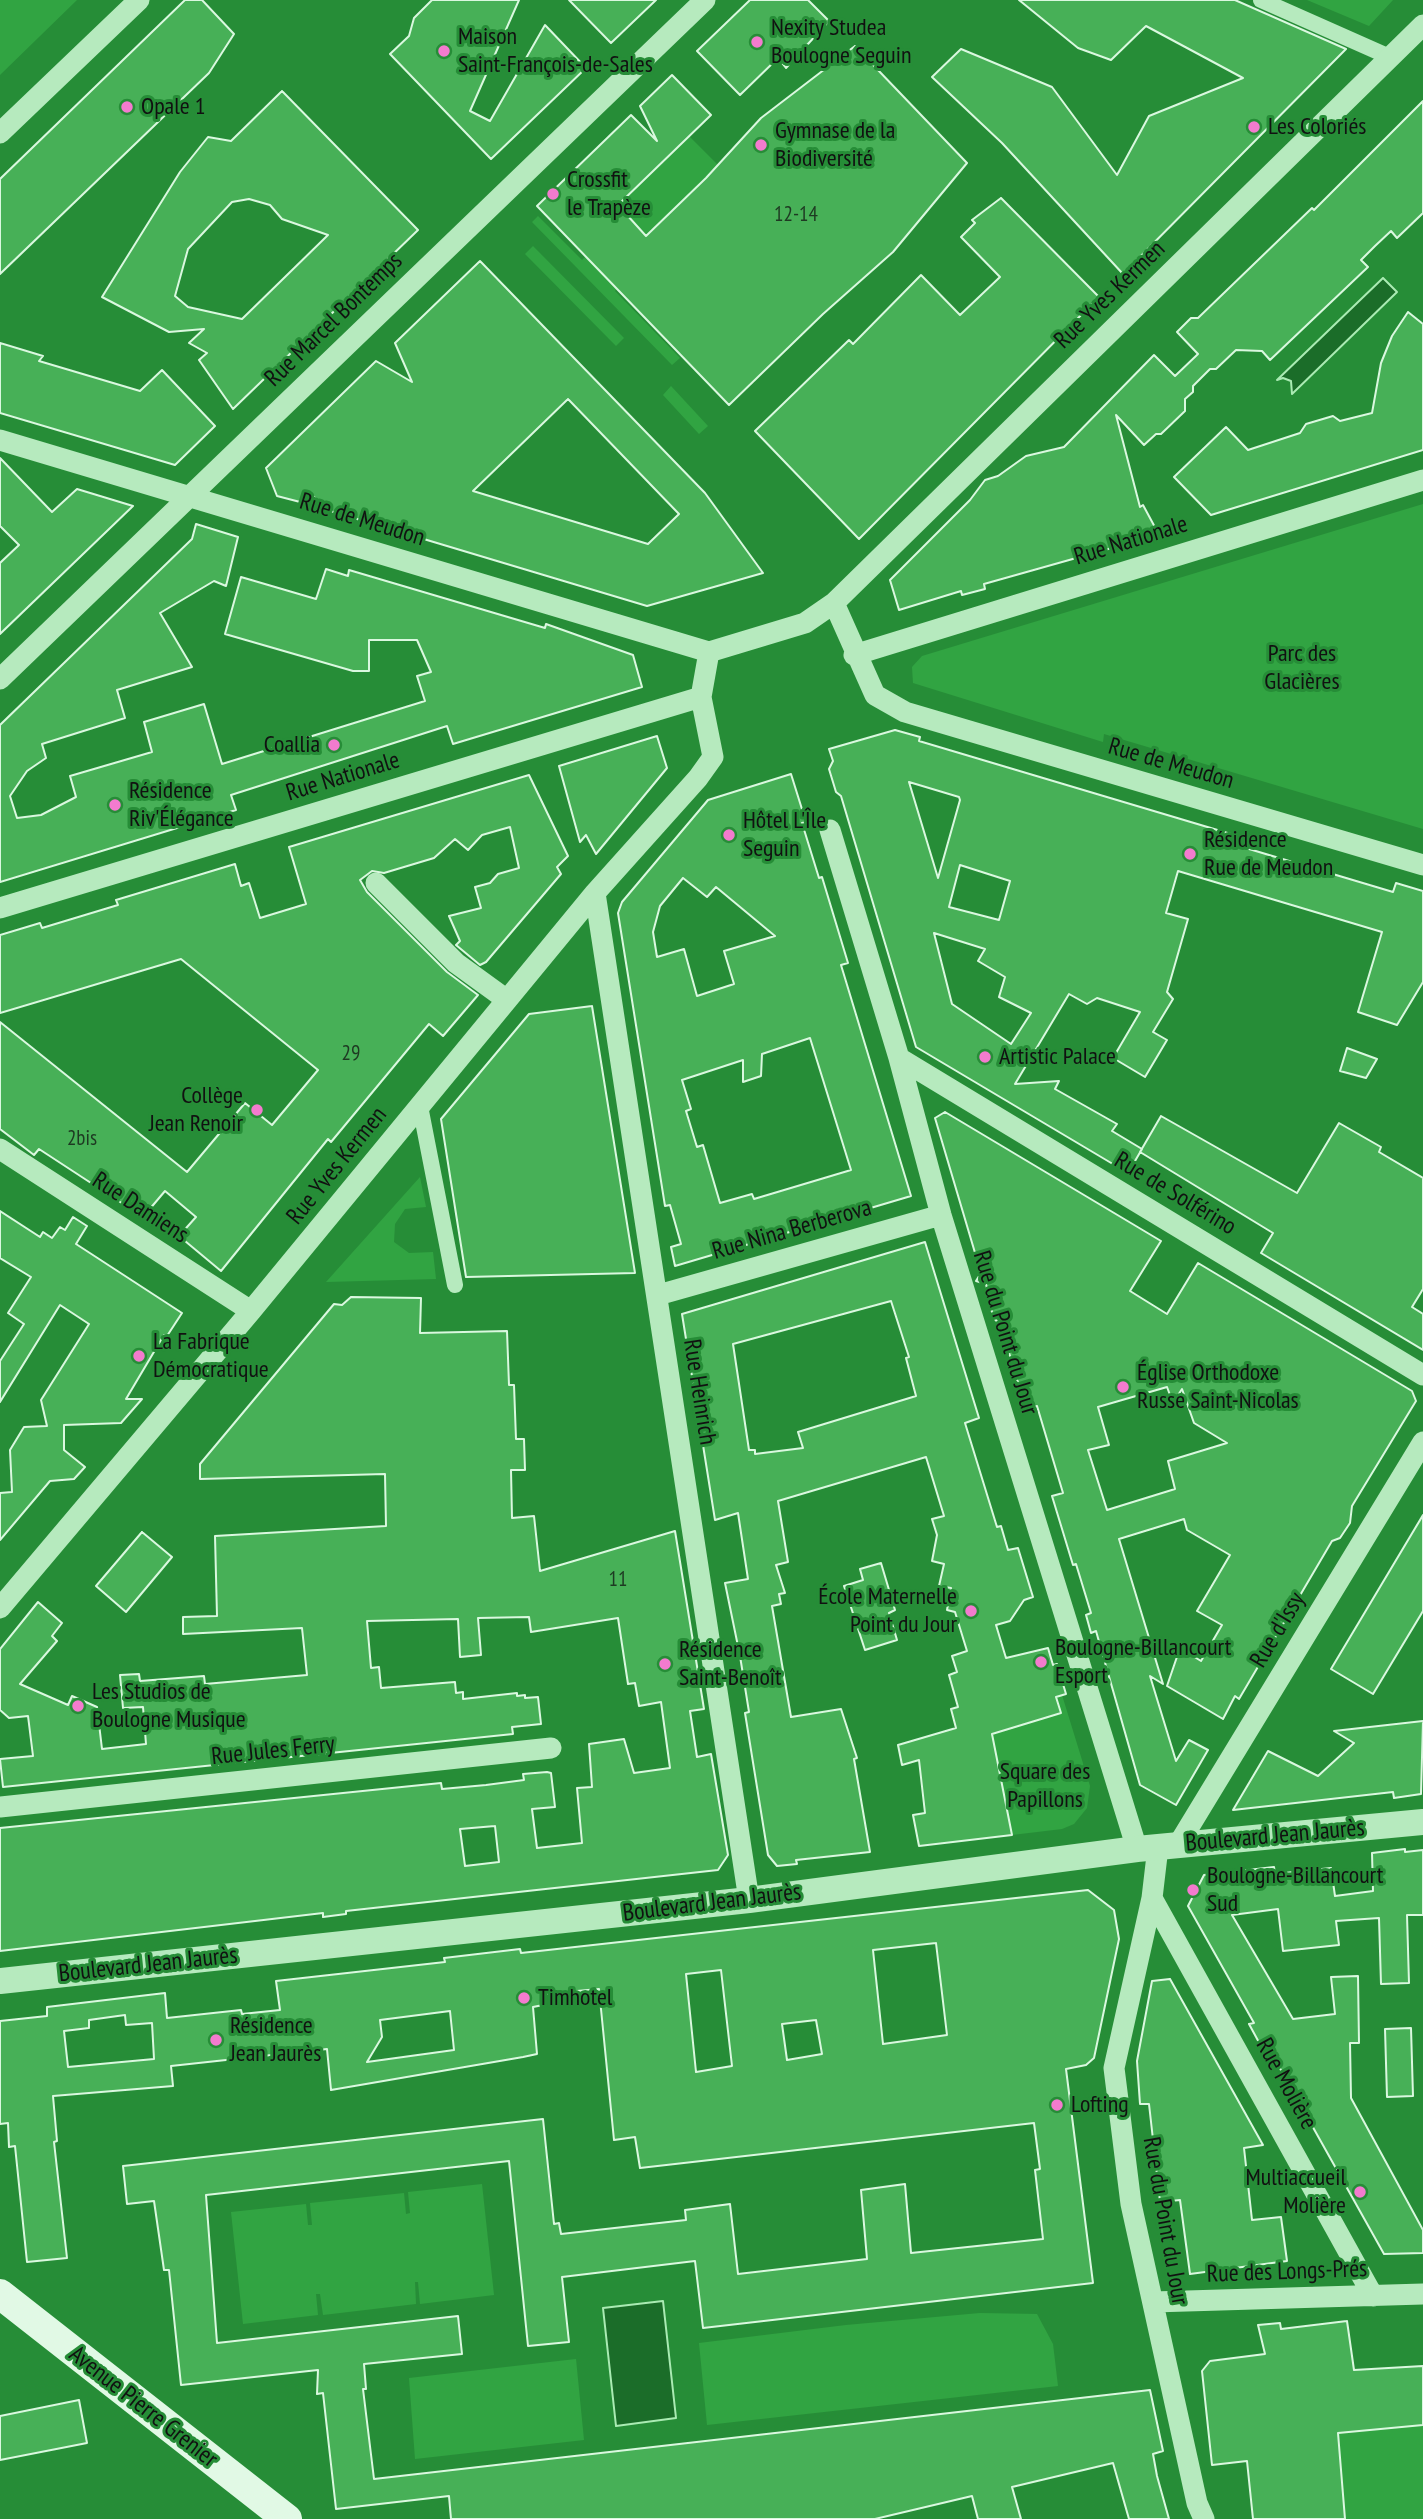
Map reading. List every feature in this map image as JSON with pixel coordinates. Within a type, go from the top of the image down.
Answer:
[{"type":"main road","name":"Avenue Pierre Grenier","points":[[0,2294],[287,2519]]},
{"type":"street","points":[[0,132],[139,0]]},
{"type":"street","name":"Rue Marcel Bontemps","points":[[0,679],[187,495],[705,0]]},
{"type":"street","points":[[1261,0],[1392,58]]},
{"type":"street","name":"Rue Yves Kermen","points":[[709,652],[805,623],[834,603],[998,439],[1423,25]]},
{"type":"street","name":"Rue de Meudon","points":[[0,440],[709,652]]},
{"type":"street","name":"Rue Nationale","points":[[854,655],[1423,480]]},
{"type":"street","name":"Rue de Meudon","points":[[834,603],[854,655],[875,695],[905,712],[1423,865]]},
{"type":"street","points":[[702,697],[709,652]]},
{"type":"street","name":"Rue Yves Kermen","points":[[0,1608],[251,1311],[595,892],[698,778],[713,757],[702,697]]},
{"type":"street","name":"Rue Nationale","points":[[0,908],[702,697]]},
{"type":"street","name":"Rue du Point du Jour","points":[[830,830],[899,1058],[941,1215],[1158,1847],[1152,1898],[1114,2068],[1131,2204],[1197,2503],[1204,2519]]},
{"type":"street","points":[[376,883],[456,963],[507,1000]]},
{"type":"street","name":"Rue Heinrich","points":[[595,892],[749,1900]]},
{"type":"street","name":"Rue de Solférino","points":[[899,1058],[1423,1375]]},
{"type":"street","points":[[420,1106],[455,1284]]},
{"type":"street","name":"Rue Damiens","points":[[0,1149],[251,1311]]},
{"type":"street","name":"Rue Nina Berberova","points":[[658,1296],[941,1215]]},
{"type":"street","name":"Rue d'Issy","points":[[1158,1847],[1423,1442]]},
{"type":"street","name":"Rue Jules Ferry","points":[[0,1807],[551,1748]]},
{"type":"street","name":"Boulevard Jean Jaurès","points":[[0,1981],[749,1900],[1158,1847],[1423,1822]]},
{"type":"street","name":"Rue Molière","points":[[1152,1898],[1373,2296]]},
{"type":"street","name":"Rue des Longs-Prés","points":[[1153,2302],[1423,2294]]},
{"type":"green space","points":[[0,0],[77,0],[0,75]]},
{"type":"green space","points":[[1307,0],[1393,0],[1369,26]]},
{"type":"green space","points":[[689,136],[718,165],[605,276],[617,288],[615,291],[680,358],[672,365],[532,222],[538,216],[582,260],[627,216],[618,205]]},
{"type":"green space","points":[[533,246],[624,338],[616,346],[525,254]]},
{"type":"green space","points":[[671,386],[708,426],[699,434],[663,395]]},
{"type":"green space","name":"Parc des Glacières","points":[[1423,504],[1423,829],[1104,734],[1103,742],[913,683],[912,667],[922,656]]},
{"type":"green space","points":[[420,1177],[426,1207],[405,1209],[395,1224],[394,1242],[409,1253],[433,1252],[436,1279],[326,1282]]},
{"type":"green space","name":"Square des Papillons","points":[[1062,1695],[1090,1786],[1087,1808],[1074,1824],[1062,1829],[1012,1835],[989,1718]]},
{"type":"green space","points":[[482,2184],[494,2295],[420,2304],[418,2282],[415,2282],[416,2304],[323,2315],[320,2294],[316,2294],[318,2315],[243,2324],[231,2212],[306,2204],[308,2225],[312,2225],[310,2203],[404,2193],[406,2214],[410,2213],[408,2192]]},
{"type":"green space","points":[[980,2313],[1037,2314],[1053,2344],[1058,2386],[707,2425],[699,2343],[846,2325]]},
{"type":"green space","points":[[576,2359],[584,2440],[415,2459],[409,2378]]},
{"type":"green space","points":[[1423,2425],[1423,2519],[1345,2519],[1338,2433]]},
{"type":"shaded area","points":[[1383,278],[1397,292],[1292,394],[1291,381],[1283,378],[1277,380]]},
{"type":"shaded area","points":[[663,2301],[676,2418],[616,2426],[603,2308]]},
{"type":"building","name":"Opale 1","points":[[185,0],[202,0],[234,34],[209,73],[0,274],[0,179]]},
{"type":"building","points":[[432,0],[519,0],[470,111],[490,121],[545,25],[586,68],[491,159],[390,54],[409,36],[414,18]]},
{"type":"building","points":[[569,0],[656,0],[611,43]]},
{"type":"building","name":"Nexity Studea Boulogne Seguin","points":[[750,0],[808,0],[829,21],[786,68],[778,58],[740,95],[697,51]]},
{"type":"building","points":[[1019,0],[1235,0],[1346,49],[1123,274],[1002,143],[932,77],[961,49],[1052,87],[1117,175],[1149,116],[1243,78],[1146,26],[1111,60],[1078,48]]},
{"type":"building","points":[[855,46],[967,163],[893,252],[823,314],[729,405],[537,206],[631,115],[657,141],[640,106],[672,75],[711,115],[618,205],[646,236],[706,178],[761,118]]},
{"type":"building","points":[[282,91],[418,230],[233,409],[199,360],[207,353],[189,343],[204,329],[169,332],[102,297],[180,172],[208,137],[231,141]],"holes":[[[249,199],[270,205],[282,219],[328,235],[242,319],[188,307],[175,296],[188,249],[232,202]]]},
{"type":"building","points":[[1423,101],[1423,213],[1397,238],[1391,231],[1375,246],[1361,260],[1368,267],[1270,360],[1262,351],[1236,350],[1216,369],[1210,369],[1193,386],[1193,392],[1185,399],[1185,411],[1161,434],[1156,434],[1144,445],[1116,415],[1140,507],[1143,505],[1157,531],[1126,544],[984,584],[985,589],[962,595],[961,591],[899,610],[890,580],[970,500],[985,480],[998,476],[1026,456],[1064,447],[1154,355],[1175,376],[1198,354],[1177,332],[1191,318],[1198,318],[1312,208],[1314,210]]},
{"type":"building","points":[[1001,198],[1099,297],[859,539],[755,431],[849,340],[853,344],[921,275],[960,315],[1000,277],[961,237],[975,223],[972,220]]},
{"type":"building","points":[[480,261],[705,493],[763,573],[647,606],[327,510],[312,495],[304,503],[277,496],[266,468],[376,361],[412,382],[395,343]],"holes":[[[568,399],[679,514],[648,544],[473,491]]]},
{"type":"building","points":[[1408,312],[1423,324],[1423,450],[1211,515],[1174,477],[1226,427],[1248,450],[1300,433],[1306,424],[1333,416],[1340,421],[1372,413],[1381,363],[1392,336]]},
{"type":"building","points":[[0,343],[43,356],[39,361],[140,391],[162,370],[215,426],[175,465],[0,413]]},
{"type":"building","points":[[0,458],[52,512],[77,489],[133,506],[0,634],[0,563],[19,545],[0,526]]},
{"type":"building","points":[[196,524],[238,537],[226,586],[214,581],[160,613],[192,667],[117,690],[125,718],[42,744],[46,758],[27,771],[10,796],[17,818],[41,815],[76,797],[70,776],[152,752],[144,722],[204,704],[222,764],[425,701],[417,676],[431,672],[417,640],[369,640],[369,671],[353,671],[225,634],[241,577],[316,599],[326,569],[348,576],[349,570],[545,628],[546,624],[633,655],[642,687],[453,744],[447,726],[231,795],[236,810],[0,882],[0,725],[192,539]]},
{"type":"building","points":[[895,730],[920,737],[919,741],[1241,837],[1239,846],[1393,892],[1396,883],[1423,891],[1423,982],[1397,1025],[1358,1012],[1382,932],[1178,871],[1166,913],[1188,919],[1167,992],[1173,999],[1153,1032],[1167,1040],[1145,1077],[1113,1058],[1140,1012],[1097,998],[1087,1004],[1069,994],[1015,1084],[1059,1081],[1055,1089],[1117,1124],[1112,1131],[1142,1149],[1128,1173],[916,1047],[841,796],[836,792],[829,769],[833,761],[829,749]],"holes":[[[909,782],[959,797],[960,800],[938,878]],[[960,865],[1010,881],[999,920],[949,907]],[[934,933],[985,949],[978,961],[1005,977],[999,997],[1031,1013],[1011,1044],[952,1004]]]},
{"type":"building","points":[[657,736],[667,768],[596,854],[586,835],[580,842],[559,766]]},
{"type":"building","points":[[791,774],[806,822],[802,823],[819,878],[822,877],[848,963],[841,965],[911,1196],[675,1266],[671,1247],[681,1244],[670,1205],[665,1206],[618,913],[622,902],[708,800]],"holes":[[[683,878],[707,897],[716,887],[775,936],[724,951],[734,984],[697,996],[684,949],[657,957],[653,932],[660,906]],[[810,1038],[851,1170],[754,1199],[752,1194],[720,1203],[703,1145],[697,1147],[686,1111],[691,1109],[682,1080],[743,1060],[743,1082],[761,1076],[762,1054]]]},
{"type":"building","points":[[529,775],[568,856],[557,867],[561,874],[486,962],[480,965],[456,945],[460,941],[449,916],[481,908],[475,887],[490,883],[498,874],[519,868],[510,827],[482,835],[468,850],[455,839],[434,858],[384,873],[372,871],[360,880],[367,892],[447,972],[478,995],[443,1036],[429,1024],[331,1142],[328,1139],[221,1271],[179,1236],[196,1217],[165,1191],[143,1217],[39,1149],[34,1155],[0,1129],[0,1022],[187,1172],[245,1103],[272,1125],[318,1070],[181,959],[0,1013],[0,935],[40,923],[42,928],[118,905],[116,900],[235,864],[241,886],[249,883],[260,918],[306,904],[289,847]]},
{"type":"building","points":[[592,1006],[635,1273],[466,1277],[441,1119],[529,1014]]},
{"type":"building","points":[[1347,1048],[1377,1059],[1366,1078],[1340,1071]]},
{"type":"building","points":[[945,1112],[1161,1241],[1130,1291],[1167,1314],[1198,1263],[1412,1391],[1416,1401],[1352,1506],[1350,1523],[1340,1538],[1332,1541],[1239,1699],[1235,1696],[1223,1719],[1167,1686],[1180,1648],[1201,1661],[1222,1625],[1197,1611],[1230,1555],[1187,1530],[1184,1519],[1119,1539],[1163,1684],[1150,1676],[1176,1761],[1189,1740],[1208,1750],[1176,1805],[1140,1785],[1096,1631],[1091,1633],[1086,1615],[1091,1613],[1052,1496],[1063,1493],[1037,1406],[1026,1409],[1001,1326],[993,1317],[986,1284],[976,1281],[981,1273],[935,1118]],"holes":[[[1167,1387],[1173,1403],[1182,1389],[1194,1423],[1227,1443],[1168,1461],[1175,1489],[1107,1510],[1088,1450],[1109,1445],[1098,1407]]]},
{"type":"building","points":[[1161,1116],[1297,1193],[1339,1123],[1381,1147],[1379,1152],[1423,1178],[1423,1289],[1412,1307],[1423,1314],[1423,1350],[1261,1253],[1273,1233],[1140,1152]]},
{"type":"building","points":[[0,1211],[40,1237],[43,1232],[52,1238],[60,1227],[65,1230],[73,1217],[87,1226],[76,1244],[182,1313],[167,1336],[164,1335],[126,1399],[142,1399],[121,1423],[64,1425],[64,1450],[85,1467],[74,1479],[50,1481],[0,1540],[0,1493],[12,1492],[10,1450],[24,1427],[47,1426],[41,1400],[89,1324],[60,1305],[0,1402],[0,1361],[24,1324],[8,1313],[31,1277],[0,1258]]},
{"type":"building","points":[[925,1242],[979,1418],[965,1423],[997,1527],[1001,1526],[1008,1550],[1018,1548],[1033,1597],[1024,1600],[1010,1621],[996,1625],[1006,1658],[1048,1648],[1053,1665],[1057,1664],[1066,1694],[1056,1697],[1061,1713],[992,1734],[1012,1835],[919,1846],[913,1815],[925,1813],[919,1760],[902,1765],[898,1745],[956,1728],[951,1709],[958,1707],[949,1675],[957,1672],[952,1656],[967,1651],[955,1612],[947,1610],[951,1588],[939,1586],[944,1564],[932,1561],[937,1535],[932,1519],[944,1516],[926,1457],[778,1501],[788,1562],[776,1565],[785,1593],[779,1594],[781,1604],[772,1606],[791,1717],[841,1709],[857,1758],[854,1759],[870,1852],[796,1860],[797,1864],[777,1866],[768,1855],[745,1713],[749,1712],[725,1583],[748,1579],[738,1513],[715,1520],[682,1314]],"holes":[[[891,1301],[909,1357],[906,1358],[916,1396],[798,1432],[803,1448],[755,1454],[755,1450],[749,1450],[733,1344]]]},
{"type":"building","points":[[351,1297],[421,1298],[420,1333],[507,1331],[509,1385],[514,1385],[516,1439],[524,1439],[525,1470],[511,1470],[512,1518],[534,1516],[540,1571],[675,1531],[704,1709],[690,1711],[697,1757],[711,1754],[728,1855],[718,1870],[346,1911],[346,1914],[323,1917],[323,1913],[0,1951],[0,1828],[441,1783],[442,1789],[486,1785],[524,1780],[523,1774],[547,1772],[551,1773],[555,1807],[532,1809],[537,1848],[582,1843],[577,1788],[592,1787],[589,1744],[624,1739],[634,1773],[670,1768],[661,1702],[639,1706],[635,1683],[628,1684],[618,1618],[531,1632],[529,1617],[478,1618],[481,1655],[460,1657],[458,1619],[367,1621],[371,1668],[379,1667],[381,1688],[455,1682],[456,1693],[463,1692],[463,1699],[517,1693],[517,1696],[525,1695],[525,1698],[538,1697],[541,1724],[512,1727],[513,1734],[3,1787],[0,1759],[33,1756],[28,1716],[9,1718],[0,1710],[0,1649],[38,1602],[62,1623],[52,1636],[57,1641],[20,1684],[68,1705],[72,1696],[97,1707],[102,1749],[146,1744],[143,1707],[123,1708],[120,1675],[139,1674],[140,1681],[204,1676],[205,1684],[307,1675],[302,1628],[183,1634],[183,1617],[217,1616],[215,1536],[386,1526],[385,1474],[200,1479],[200,1464],[334,1304],[342,1305]],"holes":[[[495,1826],[499,1862],[465,1866],[460,1829]]]},
{"type":"building","points":[[1423,1515],[1423,1611],[1373,1694],[1331,1669]]},
{"type":"building","points":[[142,1532],[172,1557],[126,1612],[96,1586]]},
{"type":"building","points":[[881,1563],[895,1610],[889,1613],[897,1640],[865,1650],[844,1586],[863,1580],[860,1569]]},
{"type":"building","points":[[1423,1721],[1421,1794],[1394,1798],[1393,1792],[1233,1810],[1268,1751],[1318,1776],[1354,1743],[1334,1731]]},
{"type":"building","points":[[1405,1849],[1405,1852],[1423,1850],[1423,1915],[1407,1915],[1409,1983],[1381,1984],[1379,1918],[1336,1921],[1339,1945],[1283,1951],[1278,1909],[1232,1915],[1293,2019],[1335,2014],[1331,1977],[1358,1976],[1359,2043],[1350,2043],[1351,2098],[1423,2230],[1423,2253],[1384,2254],[1273,2056],[1268,2059],[1249,2024],[1254,2023],[1188,1906],[1204,1875],[1274,1867],[1275,1874],[1331,1868],[1335,1896],[1373,1891],[1372,1853]]},
{"type":"building","points":[[1088,1890],[1114,1910],[1119,1939],[1094,2058],[1086,2065],[1066,2069],[1093,2283],[703,2328],[695,2261],[562,2277],[569,2342],[528,2346],[509,2161],[206,2195],[217,2343],[458,2316],[462,2354],[364,2364],[366,2389],[363,2389],[374,2479],[1150,2390],[1163,2451],[1153,2454],[1169,2519],[1129,2519],[1113,2463],[1012,2487],[1021,2519],[978,2519],[972,2496],[875,2519],[451,2519],[449,2496],[336,2509],[323,2393],[317,2394],[318,2370],[181,2385],[169,2270],[164,2270],[154,2201],[127,2204],[123,2166],[543,2119],[554,2224],[559,2223],[561,2234],[686,2220],[685,2210],[730,2204],[738,2274],[867,2259],[861,2190],[905,2184],[911,2253],[1043,2239],[1035,2170],[1040,2169],[1034,2123],[640,2168],[635,2137],[614,2140],[599,1989],[544,1994],[543,2005],[533,2007],[537,2054],[523,2057],[331,2090],[327,2049],[171,2066],[173,2086],[53,2096],[57,2141],[54,2142],[67,2258],[27,2262],[15,2146],[9,2147],[8,2123],[0,2124],[0,2021],[47,2016],[47,2007],[165,1993],[167,2018],[241,2010],[242,2014],[280,2010],[276,1981],[445,1962],[444,1958],[520,1949],[521,1953]],"holes":[[[936,1943],[947,2035],[883,2044],[873,1950]],[[721,1970],[732,2066],[696,2072],[686,1974]],[[450,2011],[454,2050],[367,2062],[382,2037],[380,2020]],[[125,2015],[126,2025],[152,2023],[154,2059],[68,2067],[64,2031],[89,2028],[89,2020]],[[816,2020],[822,2054],[787,2060],[782,2024]]]},
{"type":"building","points":[[1170,1979],[1263,2145],[1244,2148],[1252,2220],[1281,2217],[1287,2261],[1190,2274],[1180,2200],[1160,2202],[1149,2104],[1140,2104],[1137,2061],[1152,1981]]},
{"type":"building","points":[[1411,2028],[1413,2096],[1387,2097],[1385,2029]]},
{"type":"building","points":[[1347,2321],[1354,2370],[1423,2366],[1423,2425],[1338,2433],[1345,2519],[1253,2519],[1247,2461],[1212,2465],[1202,2371],[1210,2361],[1265,2354],[1258,2325],[1280,2323],[1281,2329]]},
{"type":"building","points":[[79,2400],[87,2443],[0,2460],[0,2416]]},
{"type":"place","name":"Nexity Studea Boulogne Seguin","points":[[757,42]]},
{"type":"place","name":"Maison Saint-François-de-Sales","points":[[444,51]]},
{"type":"place","name":"Opale 1","points":[[127,107]]},
{"type":"place","name":"Les Coloriés","points":[[1254,127]]},
{"type":"place","name":"Gymnase de la Biodiversité","points":[[761,145]]},
{"type":"place","name":"Crossfit le Trapèze","points":[[553,194]]},
{"type":"place","name":"Coallia","points":[[334,745]]},
{"type":"place","name":"Résidence Riv'Élégance","points":[[115,805]]},
{"type":"place","name":"Hôtel L'Île Seguin","points":[[729,835]]},
{"type":"place","name":"Résidence Rue de Meudon","points":[[1190,854]]},
{"type":"place","name":"Artistic Palace","points":[[985,1057]]},
{"type":"place","name":"Collège Jean Renoir","points":[[257,1110]]},
{"type":"place","name":"La Fabrique Démocratique","points":[[139,1356]]},
{"type":"place","name":"Église Orthodoxe Russe Saint-Nicolas","points":[[1123,1387]]},
{"type":"place","name":"École Maternelle Point du Jour","points":[[971,1611]]},
{"type":"place","name":"Boulogne-Billancourt Esport","points":[[1041,1662]]},
{"type":"place","name":"Résidence Saint-Benoît","points":[[665,1664]]},
{"type":"place","name":"Les Studios de Boulogne Musique","points":[[78,1706]]},
{"type":"place","name":"Boulogne-Billancourt Sud","points":[[1193,1890]]},
{"type":"place","name":"Timhotel","points":[[524,1998]]},
{"type":"place","name":"Résidence Jean Jaurès","points":[[216,2040]]},
{"type":"place","name":"Lofting","points":[[1057,2105]]},
{"type":"place","name":"Multiaccueil Molière","points":[[1360,2192]]}]
